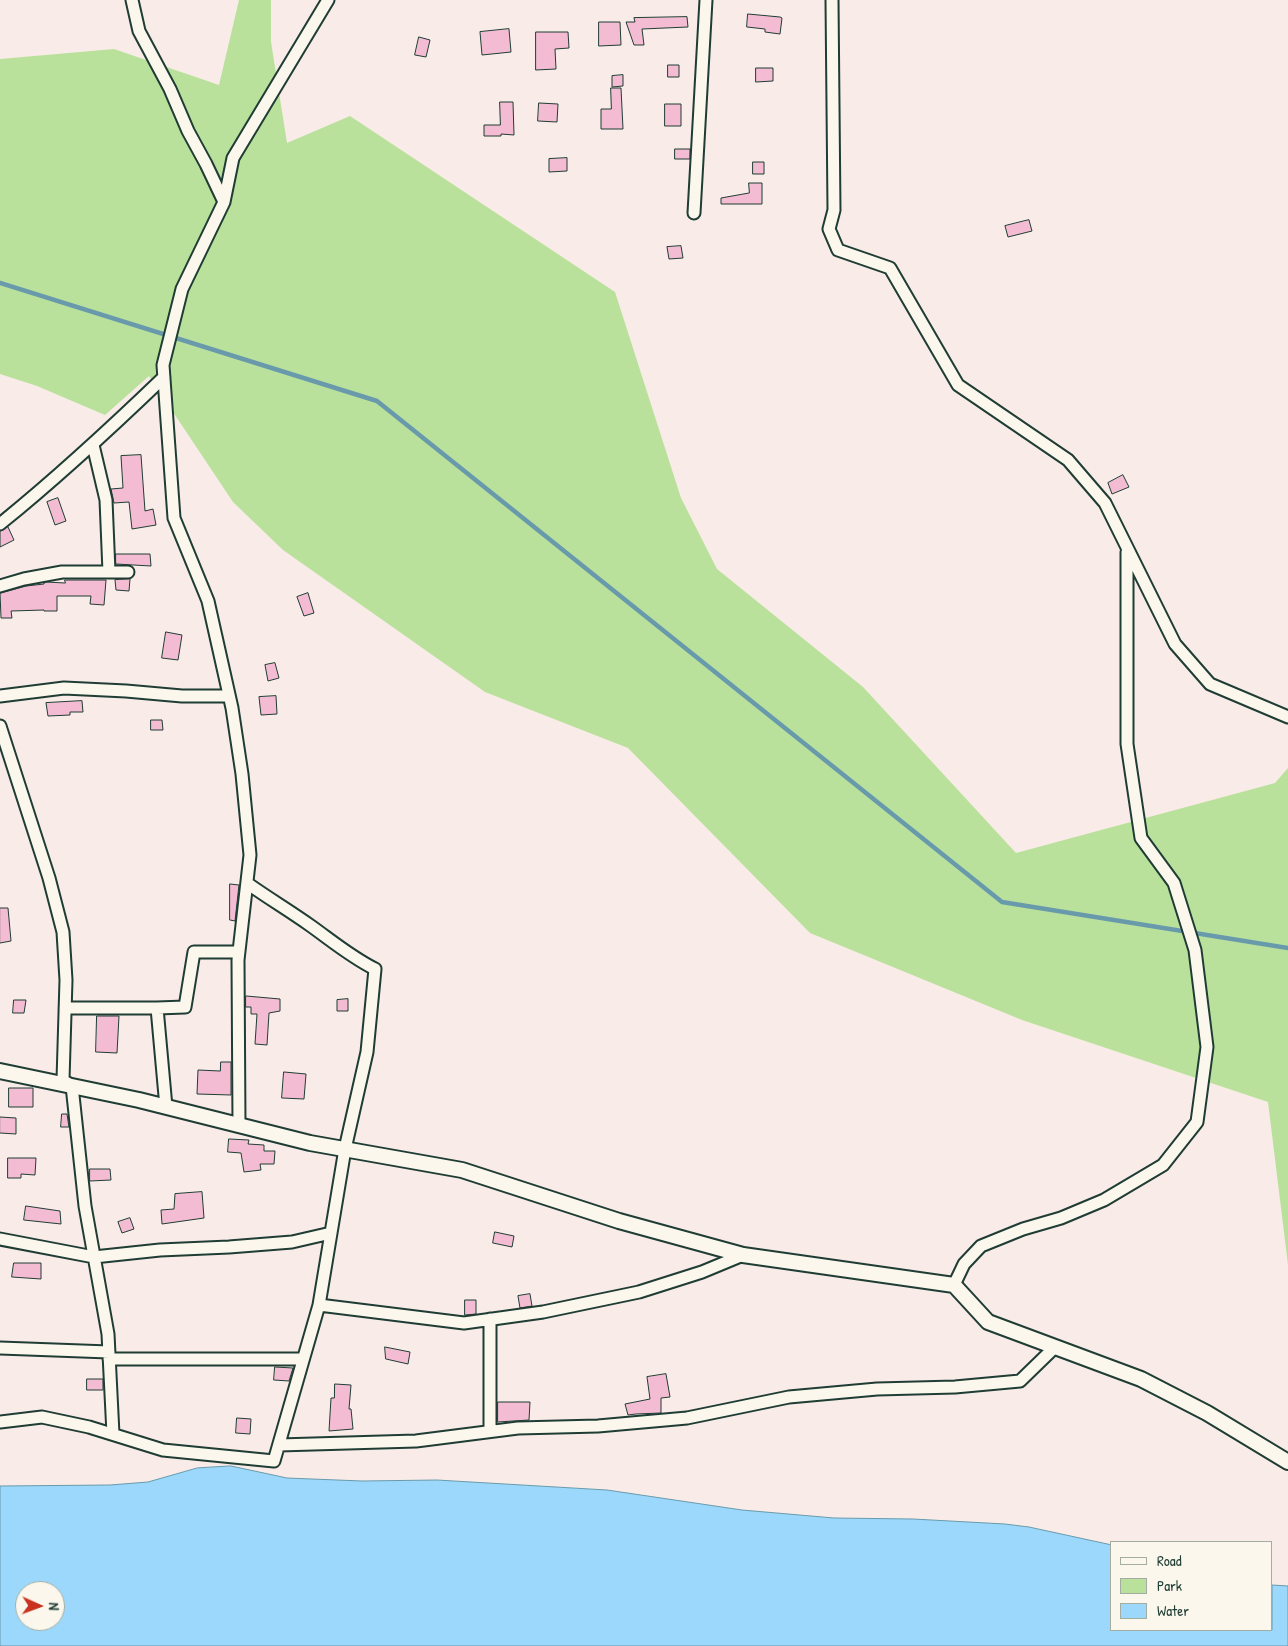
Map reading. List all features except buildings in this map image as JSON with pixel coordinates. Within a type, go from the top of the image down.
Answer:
[{"type":"street","points":[[132,0],[138,31],[170,89],[188,131],[224,202]]},
{"type":"street","points":[[239,1125],[239,952],[250,854],[242,774],[229,696],[208,601],[174,518],[163,365],[182,289],[224,202],[233,158],[328,0]]},
{"type":"street","points":[[832,0],[834,210],[828,229],[838,250],[890,268],[958,384],[1068,460],[1105,503],[1175,644],[1210,684],[1288,717]]},
{"type":"street","points":[[694,213],[703,2]]},
{"type":"street","points":[[0,524],[93,446],[164,377]]},
{"type":"street","points":[[93,446],[106,500],[109,572]]},
{"type":"street","points":[[954,1286],[964,1264],[981,1246],[1023,1229],[1061,1218],[1104,1200],[1163,1164],[1196,1122],[1207,1047],[1194,950],[1174,883],[1141,838],[1127,744],[1127,548]]},
{"type":"street","points":[[0,586],[24,579],[62,572],[128,572]]},
{"type":"street","points":[[0,696],[64,688],[182,696],[229,696]]},
{"type":"street","points":[[0,726],[50,878],[63,932],[66,980],[63,1080],[72,1086]]},
{"type":"street","points":[[0,1422],[42,1417],[89,1427],[163,1450],[274,1461],[319,1305],[344,1149],[367,1052],[375,969],[333,944],[311,926],[247,883]]},
{"type":"street","points":[[65,1008],[157,1008],[186,1006],[194,952],[239,952]]},
{"type":"street","points":[[157,1008],[166,1107]]},
{"type":"street","points":[[0,1071],[166,1107],[310,1143],[462,1170],[619,1221],[743,1255],[954,1286],[988,1322],[1141,1379],[1207,1413],[1288,1462]]},
{"type":"street","points":[[72,1086],[84,1206],[108,1334],[113,1434]]},
{"type":"street","points":[[0,1238],[94,1257],[160,1250],[292,1242],[331,1233]]},
{"type":"street","points":[[319,1305],[464,1323],[543,1312],[639,1292],[702,1272],[743,1255]]},
{"type":"street","points":[[490,1319],[490,1431]]},
{"type":"street","points":[[279,1445],[416,1441],[518,1428],[598,1426],[687,1418],[789,1397],[878,1389],[955,1387],[1020,1380],[1055,1347]]},
{"type":"street","points":[[0,1348],[109,1355],[304,1359]]},
{"type":"green space","points":[[239,0],[271,0],[271,42],[287,143],[350,116],[615,292],[681,498],[717,569],[863,687],[1016,853],[1275,783],[1288,768],[1288,1265],[1268,1102],[1022,1020],[810,933],[628,748],[485,692],[283,550],[233,502],[149,376],[105,415],[37,386],[0,374],[0,59],[114,49],[219,85]]},
{"type":"water","points":[[231,1466],[287,1478],[362,1481],[437,1480],[607,1490],[742,1510],[834,1518],[913,1519],[1029,1527],[1110,1545],[1110,1631],[1273,1631],[1273,1585],[1288,1586],[1288,1646],[0,1646],[0,1486],[110,1485],[148,1482],[197,1468]]},
{"type":"waterway","points":[[0,283],[377,401],[1002,902],[1288,948]]}]
